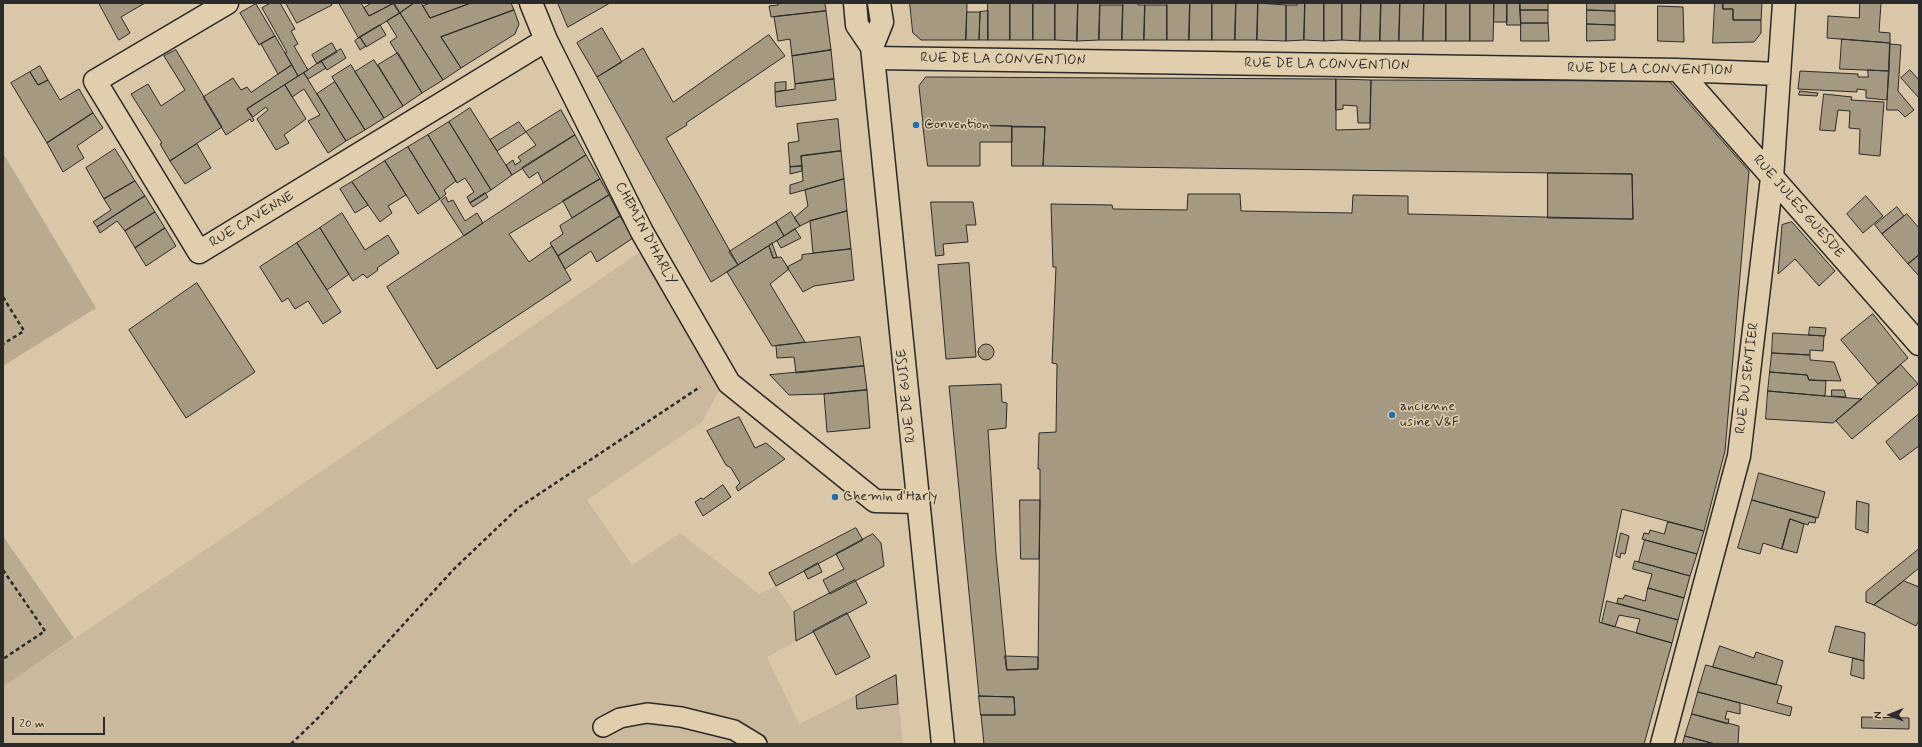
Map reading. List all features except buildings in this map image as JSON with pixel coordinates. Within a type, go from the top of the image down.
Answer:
[{"type":"street","name":"RUE CAVENNE","points":[[227,3],[94,80],[199,252],[546,40]]},
{"type":"street","name":"CHEMIN D'HARLY","points":[[531,3],[546,40],[642,232],[729,383],[875,501],[917,502]]},
{"type":"street","name":"RUE DE GUISE","points":[[855,3],[857,24],[873,53]]},
{"type":"street","name":"RUE DE GUISE","points":[[880,3],[882,22],[873,53],[917,502],[943,744]]},
{"type":"street","name":"RUE DU SENTIER","points":[[1662,744],[1739,456],[1772,178],[1784,3]]},
{"type":"street","name":"RUE DE LA CONVENTION","points":[[873,53],[1678,70],[1779,74]]},
{"type":"street","name":"RUE JULES GUESDE","points":[[1678,70],[1919,344]]},
{"type":"lane","points":[[603,727],[620,718],[647,713],[681,717],[734,730],[757,744]]},
{"type":"path","points":[[3,297],[24,331],[3,344]]},
{"type":"path","points":[[291,744],[318,718],[454,569],[518,508],[722,373]]},
{"type":"path","points":[[3,570],[45,631],[3,659]]},
{"type":"shaded area","points":[[3,153],[96,308],[3,366]]},
{"type":"shaded area","points":[[640,252],[721,387],[702,422],[587,500],[632,565],[680,533],[759,594],[776,586],[794,612],[796,641],[767,657],[799,724],[896,675],[903,744],[3,744],[3,687],[335,462]]},
{"type":"shaded area","points":[[3,536],[74,638],[3,687]]},
{"type":"place","name":"Convention","points":[[916,125]]},
{"type":"place","name":"ancienne usine V&F","points":[[1392,415]]},
{"type":"place","name":"Chemin d'Harly","points":[[835,497]]}]
